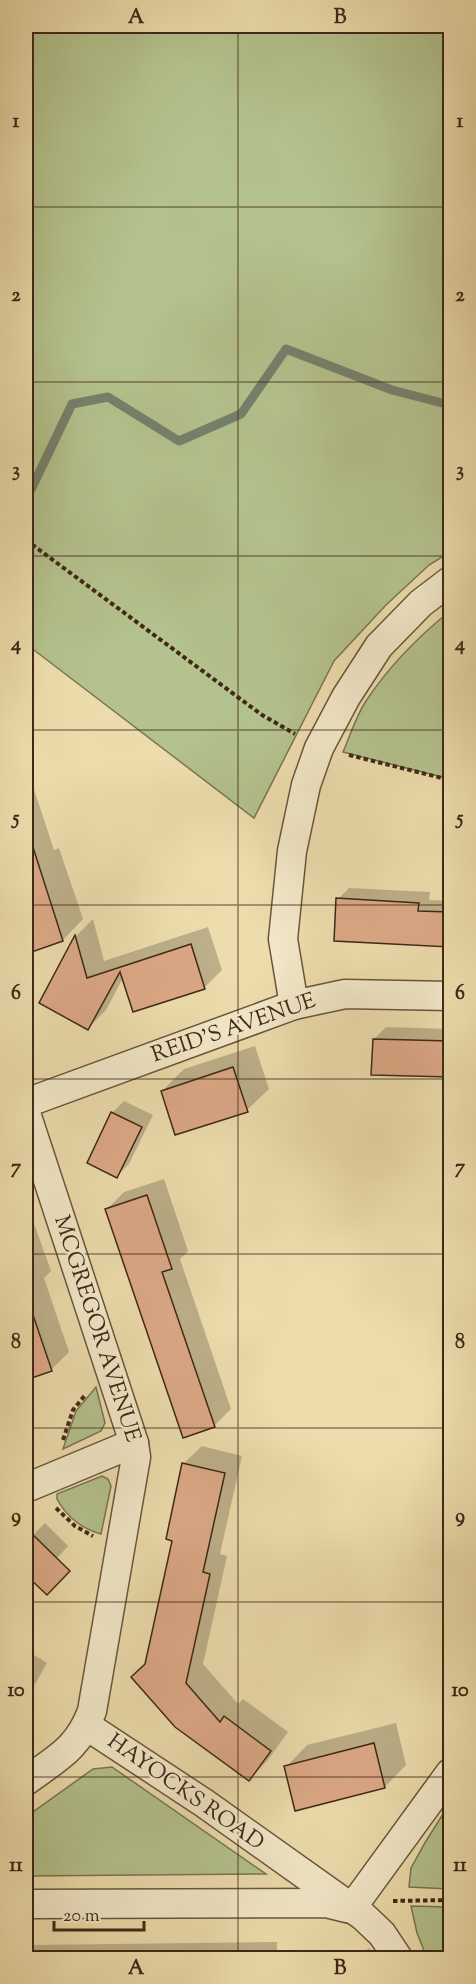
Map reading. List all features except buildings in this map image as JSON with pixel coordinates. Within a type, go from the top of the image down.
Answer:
[{"type":"street","points":[[294,1005],[283,939],[292,851],[306,785],[319,748],[346,697],[379,646],[421,603],[450,581]]},
{"type":"street","name":"REID'S AVENUE","points":[[26,1103],[294,1005],[345,994],[450,996]]},
{"type":"street","name":"MCGREGOR AVENUE","points":[[26,1113],[134,1443],[136,1457],[96,1695],[87,1726]]},
{"type":"street","points":[[43,1480],[134,1443]]},
{"type":"street","name":"HAYOCKS ROAD","points":[[26,1781],[69,1749],[80,1739],[87,1726],[204,1803],[374,1925],[398,1959]]},
{"type":"street","points":[[351,1909],[450,1773]]},
{"type":"street","name":"HAYOCKS ROAD","points":[[26,1905],[326,1903],[351,1909]]},
{"type":"path","points":[[26,540],[262,715],[319,748],[450,780]]},
{"type":"path","points":[[110,1370],[93,1384],[74,1410],[58,1454],[43,1480],[55,1507],[75,1526],[95,1537],[123,1543]]},
{"type":"path","points":[[351,1909],[402,1900],[450,1900]]},
{"type":"green space","points":[[26,26],[450,26],[450,552],[429,565],[386,605],[334,661],[254,818],[26,644]]},
{"type":"green space","points":[[450,611],[450,779],[343,752],[359,713],[384,676],[427,631]]},
{"type":"green space","points":[[96,1387],[105,1423],[101,1431],[63,1449],[76,1411]]},
{"type":"green space","points":[[102,1476],[108,1479],[111,1486],[101,1534],[87,1529],[70,1516],[57,1499],[57,1494]]},
{"type":"green space","points":[[112,1767],[266,1874],[26,1876],[26,1817],[93,1769]]},
{"type":"green space","points":[[450,1803],[450,1889],[409,1887],[411,1868]]},
{"type":"green space","points":[[411,1906],[450,1907],[450,1958],[427,1958],[417,1933]]},
{"type":"waterway","points":[[26,500],[72,404],[108,397],[179,441],[241,414],[286,349],[392,390],[450,405]]}]
